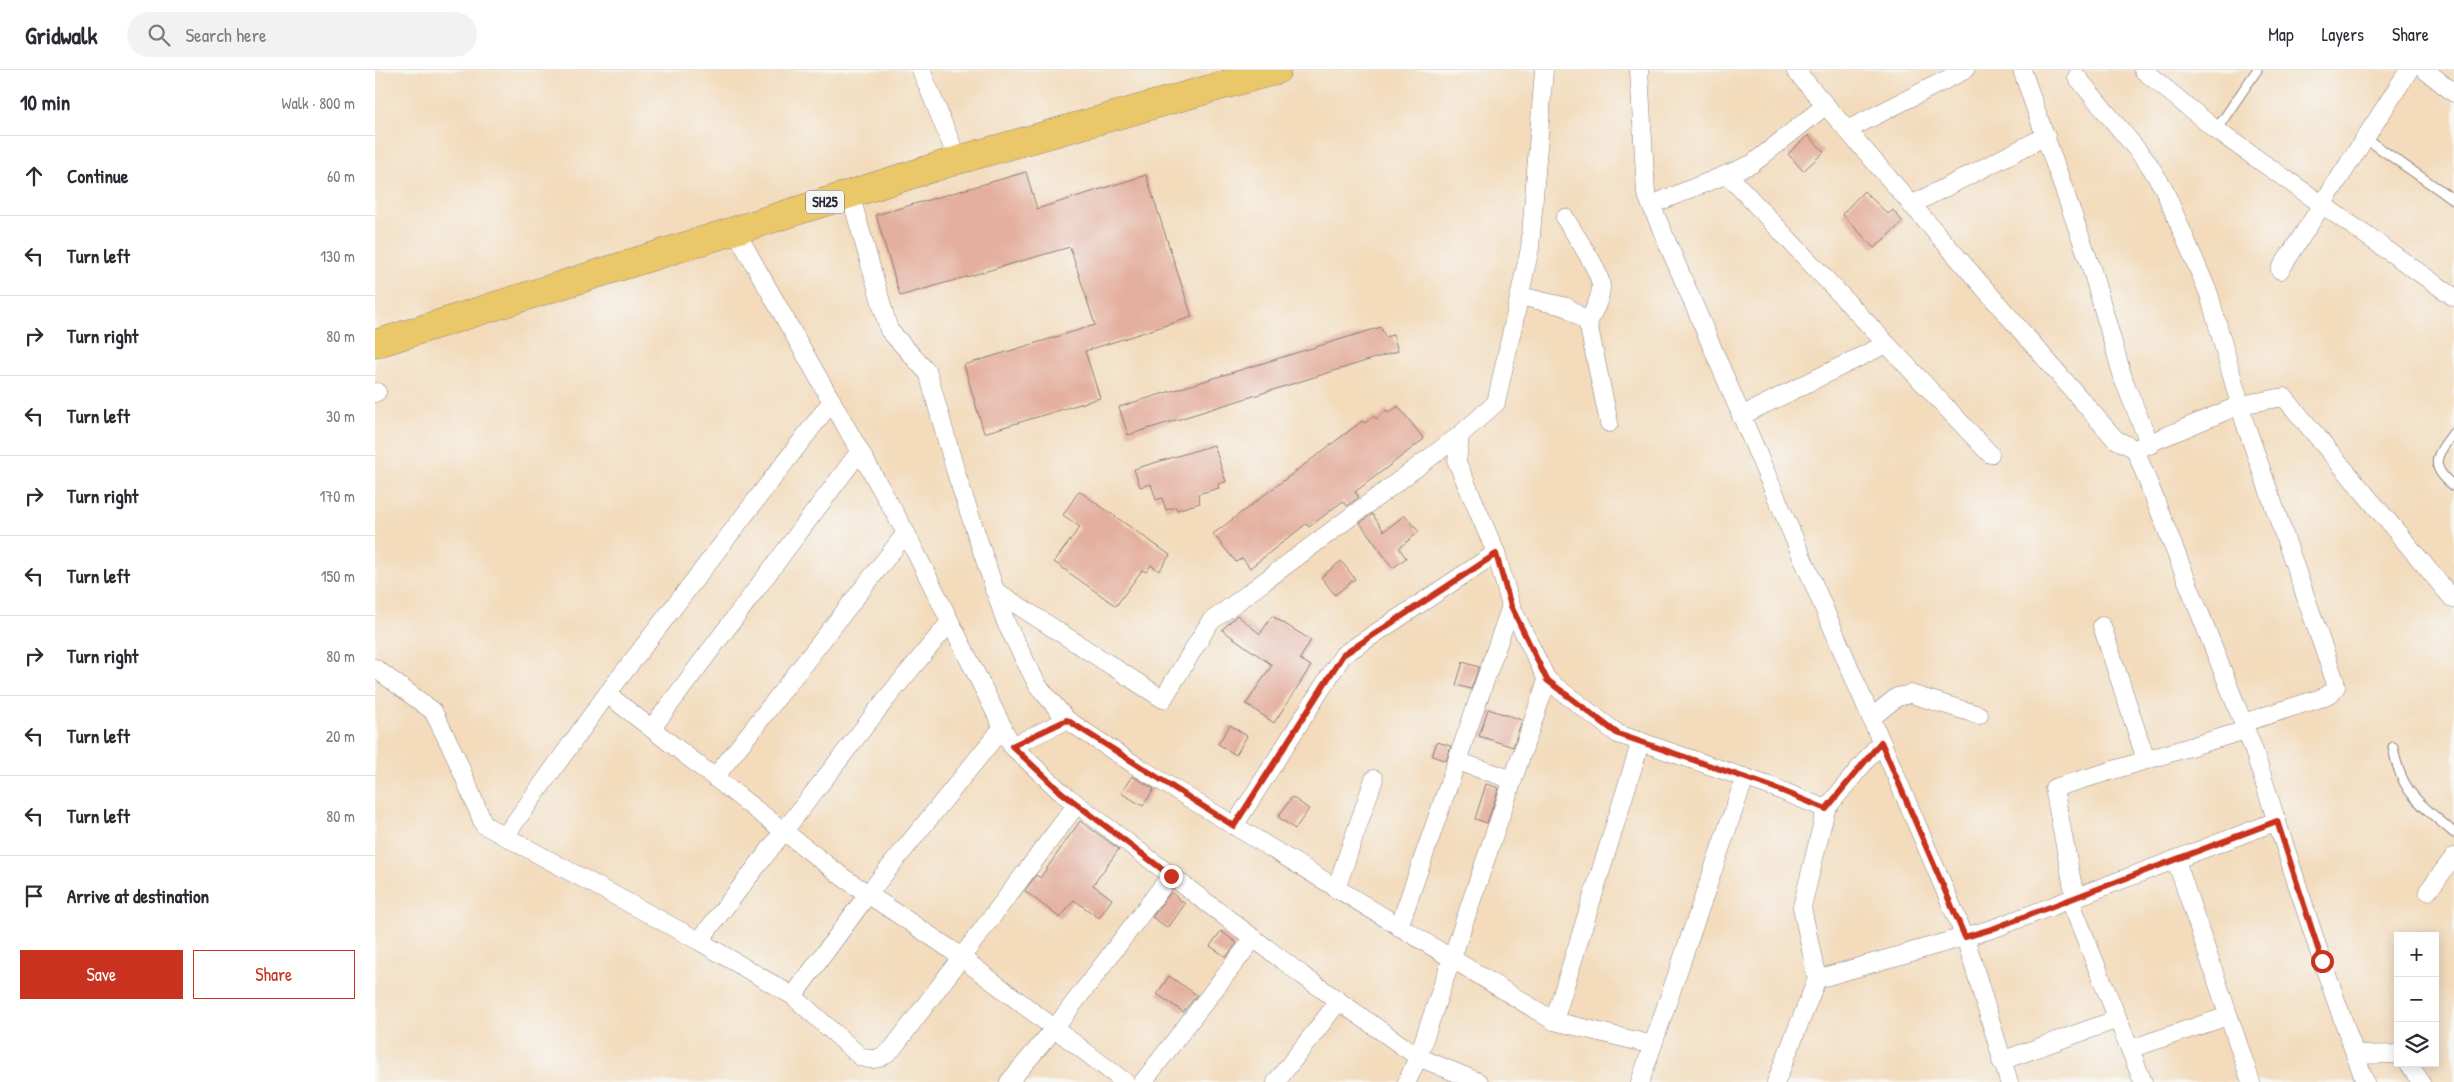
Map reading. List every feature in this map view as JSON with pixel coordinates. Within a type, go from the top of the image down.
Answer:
[{"type":"main road","name":"SH25","points":[[375,344],[958,160],[1277,70]]},
{"type":"street","points":[[921,70],[958,160]]},
{"type":"street","points":[[994,590],[1163,699],[1209,622],[1460,435],[1496,404],[1530,248],[1544,70]]},
{"type":"street","points":[[1639,70],[1646,193],[1965,937],[2001,1061],[2009,1082]]},
{"type":"street","points":[[1795,70],[2115,439],[2143,447],[2240,405],[2284,397],[2453,599]]},
{"type":"street","points":[[1847,130],[1965,70]]},
{"type":"street","points":[[2022,70],[2091,266],[2143,447],[2245,727],[2365,1082]]},
{"type":"street","points":[[2143,70],[2216,130],[2454,297]]},
{"type":"street","points":[[2280,270],[2409,70]]},
{"type":"street","points":[[2425,70],[2454,92]]},
{"type":"street","points":[[2077,77],[2148,163],[2163,187],[2209,294],[2240,405],[2336,687],[2331,693],[2321,698],[2245,727],[2054,788],[2073,899],[2143,1082]]},
{"type":"street","points":[[1651,206],[1753,164],[1826,105]]},
{"type":"street","points":[[1911,205],[2046,136]]},
{"type":"street","points":[[1727,174],[1989,454]]},
{"type":"street","points":[[850,194],[889,330],[928,373],[957,473],[1006,623],[1038,686],[1067,720],[1234,826],[1554,1021],[1653,1045]]},
{"type":"street","points":[[1565,218],[1594,267],[1601,284],[1600,294],[1588,323],[1609,423]]},
{"type":"street","points":[[735,230],[906,533],[1012,746],[1077,804],[1254,938],[1417,1057],[1479,1082]]},
{"type":"street","points":[[1520,296],[1567,307],[1588,323]]},
{"type":"street","points":[[1741,416],[1887,344]]},
{"type":"street","points":[[505,836],[607,694],[832,401]]},
{"type":"street","points":[[1460,435],[1457,462],[1496,554],[1511,606],[1547,680],[1618,734],[1745,777],[1826,809]]},
{"type":"street","points":[[652,728],[860,451]]},
{"type":"street","points":[[716,776],[906,533]]},
{"type":"street","points":[[1234,826],[1343,655],[1496,554]]},
{"type":"street","points":[[1399,927],[1511,606]]},
{"type":"street","points":[[699,941],[783,829],[885,699],[950,622]]},
{"type":"street","points":[[2102,626],[2146,760]]},
{"type":"street","points":[[375,668],[433,711],[455,755],[483,825],[699,941],[793,996],[861,1057],[871,1061],[882,1058],[893,1048],[1077,804]]},
{"type":"street","points":[[1407,1082],[1547,680]]},
{"type":"street","points":[[607,694],[868,894],[962,958],[1125,1082]]},
{"type":"street","points":[[1871,718],[1897,697],[1911,694],[1979,715]]},
{"type":"street","points":[[1012,746],[1067,720]]},
{"type":"street","points":[[793,996],[868,894],[1003,727]]},
{"type":"street","points":[[1554,1021],[1641,741]]},
{"type":"street","points":[[1776,1082],[1817,979],[1802,907],[1826,809],[1881,742]]},
{"type":"street","points":[[1457,761],[1513,780]]},
{"type":"street","points":[[1640,1082],[1745,777]]},
{"type":"street","points":[[1336,889],[1374,779]]},
{"type":"street","points":[[1817,979],[1965,937],[2073,899],[2277,821]]},
{"type":"street","points":[[2428,891],[2454,857]]},
{"type":"street","points":[[2176,860],[2251,1082]]},
{"type":"street","points":[[1009,1082],[1055,1028],[1171,876]]},
{"type":"street","points":[[1143,1082],[1254,938]]},
{"type":"street","points":[[1276,1082],[1339,1000]]},
{"type":"street","points":[[2129,1049],[2229,1016]]},
{"type":"street","points":[[2001,1061],[2118,1019]]},
{"type":"street","points":[[2355,1055],[2394,1054]]},
{"type":"street","points":[[2411,1067],[2421,1082]]},
{"type":"lane","points":[[2216,130],[2257,70]]},
{"type":"lane","points":[[2365,138],[2454,200]]},
{"type":"lane","points":[[2454,432],[2438,454],[2436,463],[2439,473],[2454,486]]},
{"type":"lane","points":[[2393,747],[2397,768],[2411,796],[2454,833]]},
{"type":"building","points":[[1808,135],[1824,152],[1803,171],[1788,154]]},
{"type":"building","points":[[1026,172],[1037,209],[1146,175],[1192,317],[1085,351],[1100,398],[984,433],[964,365],[1095,325],[1070,247],[900,296],[876,215]]},
{"type":"building","points":[[1864,191],[1888,214],[1893,210],[1903,222],[1874,248],[1842,214]]},
{"type":"building","points":[[1381,327],[1385,337],[1393,335],[1398,351],[1128,435],[1119,407]]},
{"type":"building","points":[[1398,406],[1424,439],[1355,492],[1359,497],[1347,506],[1343,501],[1309,527],[1306,524],[1250,568],[1242,558],[1236,562],[1213,534],[1362,421],[1365,423],[1374,416],[1376,419],[1387,410],[1389,413]]},
{"type":"building","points":[[1214,445],[1226,482],[1218,484],[1219,488],[1198,494],[1200,503],[1177,510],[1176,507],[1166,510],[1162,498],[1156,500],[1151,484],[1140,487],[1134,469]]},
{"type":"building","points":[[1079,491],[1170,555],[1159,571],[1151,565],[1146,572],[1142,570],[1116,606],[1054,562],[1080,527],[1063,515]]},
{"type":"building","points":[[1372,514],[1384,531],[1405,515],[1419,532],[1399,548],[1406,558],[1393,568],[1360,523]]},
{"type":"building","points":[[1341,561],[1355,579],[1335,595],[1321,577]]},
{"type":"building","points":[[1237,615],[1260,634],[1272,616],[1311,640],[1300,659],[1311,666],[1274,723],[1246,704],[1272,665],[1222,630]]},
{"type":"building","points":[[1463,662],[1479,667],[1471,689],[1456,685]]},
{"type":"building","points":[[1488,709],[1522,720],[1513,747],[1479,736]]},
{"type":"building","points":[[1230,725],[1247,736],[1236,755],[1218,744]]},
{"type":"building","points":[[1437,742],[1451,746],[1446,761],[1432,756]]},
{"type":"building","points":[[1132,776],[1154,789],[1143,806],[1121,793]]},
{"type":"building","points":[[1486,784],[1499,788],[1487,823],[1475,819]]},
{"type":"building","points":[[1292,797],[1309,809],[1295,829],[1278,817]]},
{"type":"building","points":[[1080,821],[1119,849],[1093,885],[1112,899],[1099,918],[1074,900],[1060,918],[1025,891],[1036,875],[1040,878]]},
{"type":"building","points":[[1171,892],[1185,904],[1168,928],[1152,917]]},
{"type":"building","points":[[1221,931],[1237,943],[1226,957],[1210,946]]},
{"type":"building","points":[[1169,976],[1197,995],[1183,1012],[1157,994]]},
{"type":"route","points":[[1171,876],[1061,792],[1012,746],[1067,720],[1135,765],[1234,826],[1343,655],[1496,554],[1511,606],[1547,680],[1618,734],[1670,750],[1775,788],[1826,809],[1881,742],[1965,937],[1992,929],[2277,821],[2322,961]]}]
